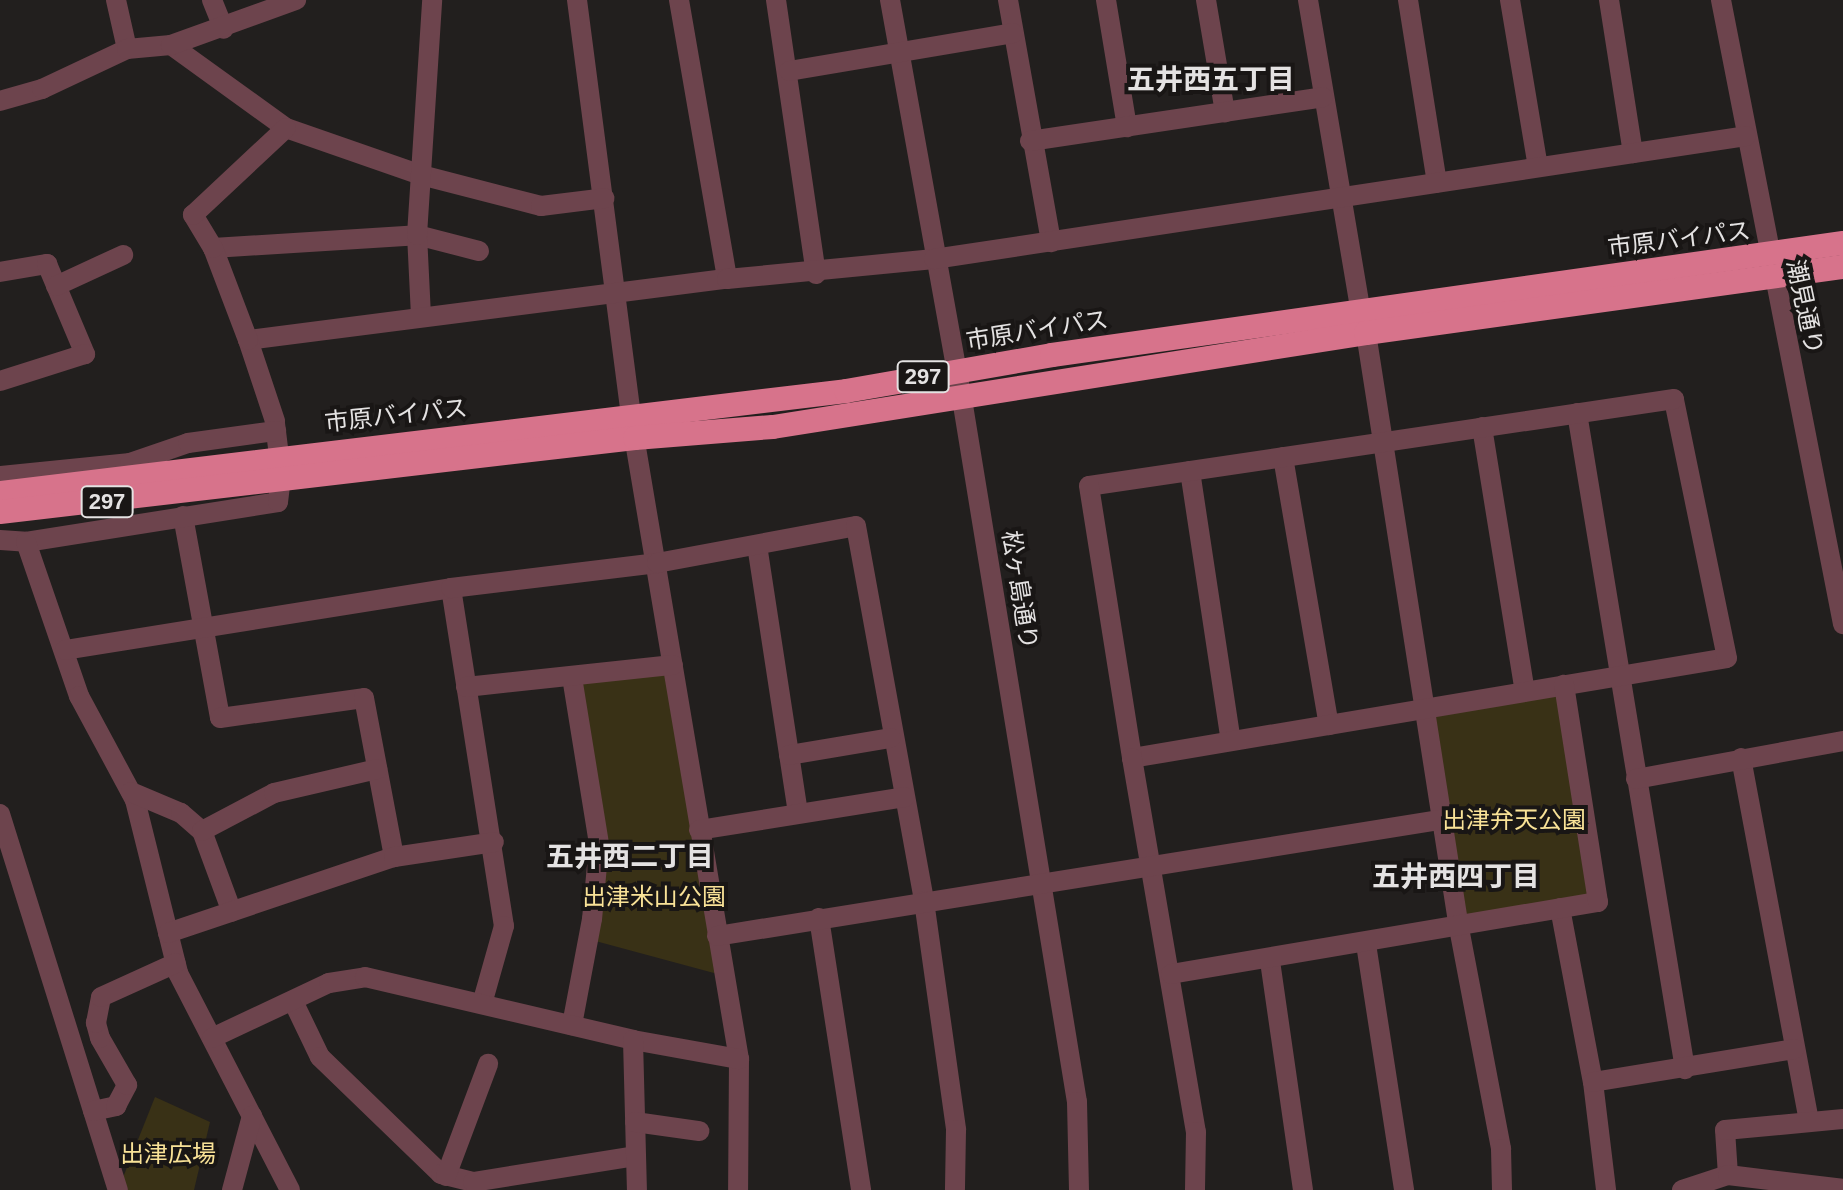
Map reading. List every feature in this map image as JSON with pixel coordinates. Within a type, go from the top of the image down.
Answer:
[{"type":"highway","name":"市原バイパス","points":[[1770,266],[1843,243]]},
{"type":"highway","name":"市原バイパス","points":[[0,493],[280,467],[633,428],[956,371],[1363,323],[1770,266],[1843,267]]},
{"type":"highway","name":"市原バイパス","points":[[633,428],[773,427],[962,399],[1363,323]]},
{"type":"highway","name":"市原バイパス","points":[[0,511],[280,467]]},
{"type":"street","points":[[116,0],[127,49]]},
{"type":"street","points":[[212,0],[224,29]]},
{"type":"street","points":[[0,101],[42,89],[127,49],[171,45],[224,29],[254,8],[296,0]]},
{"type":"street","points":[[421,316],[417,235],[432,0]]},
{"type":"street","points":[[577,0],[633,428],[739,1059],[738,1190]]},
{"type":"street","points":[[679,0],[727,279]]},
{"type":"street","points":[[776,0],[789,71],[816,274]]},
{"type":"street","name":"松ヶ島通り","points":[[890,0],[934,259],[962,399],[1077,1102],[1079,1190]]},
{"type":"street","points":[[1008,0],[1030,141],[1051,242]]},
{"type":"street","points":[[1106,0],[1127,127]]},
{"type":"street","points":[[1206,0],[1225,112]]},
{"type":"street","points":[[1308,0],[1427,708],[1459,928],[1501,1149],[1502,1190]]},
{"type":"street","points":[[1408,0],[1437,183]]},
{"type":"street","points":[[1510,0],[1538,167]]},
{"type":"street","points":[[1609,0],[1633,153]]},
{"type":"street","name":"潮見通り","points":[[1721,0],[1770,266],[1843,624]]},
{"type":"street","points":[[789,71],[1013,33]]},
{"type":"street","points":[[171,45],[286,128],[421,175],[541,206],[605,198]]},
{"type":"street","points":[[1030,141],[1323,97]]},
{"type":"street","points":[[0,540],[26,542],[278,502],[280,467],[276,431],[248,340],[213,248],[193,215],[286,128]]},
{"type":"street","points":[[248,340],[727,279],[816,274],[934,259],[1746,136]]},
{"type":"street","points":[[213,248],[417,235],[479,251]]},
{"type":"street","points":[[56,286],[123,255]]},
{"type":"street","points":[[0,272],[47,264],[85,354],[0,381]]},
{"type":"street","points":[[1132,758],[1727,658],[1674,399],[1089,486],[1132,758],[1196,1132],[1195,1190]]},
{"type":"street","points":[[1577,413],[1685,1069]]},
{"type":"street","points":[[1482,427],[1525,692]]},
{"type":"street","points":[[0,476],[130,463],[188,443],[276,431]]},
{"type":"street","points":[[1283,457],[1329,725]]},
{"type":"street","points":[[1190,471],[1231,741]]},
{"type":"street","points":[[183,516],[199,626],[220,718],[364,698],[394,857]]},
{"type":"street","points":[[65,650],[199,626],[451,588],[657,563],[856,526],[891,738],[924,901],[956,1130],[955,1190]]},
{"type":"street","points":[[26,542],[79,696],[131,792],[176,963],[290,1190]]},
{"type":"street","points":[[757,545],[798,812]]},
{"type":"street","points":[[451,588],[494,842],[504,926],[482,1004]]},
{"type":"street","points":[[466,687],[673,665]]},
{"type":"street","points":[[572,677],[599,844],[596,894],[572,1025]]},
{"type":"street","points":[[1171,974],[1270,961],[1598,902],[1564,685]]},
{"type":"street","points":[[789,755],[891,738]]},
{"type":"street","points":[[1636,779],[1843,741]]},
{"type":"street","points":[[1741,758],[1809,1121]]},
{"type":"street","points":[[202,831],[274,793],[377,769]]},
{"type":"street","points":[[131,792],[181,813],[202,831],[232,912]]},
{"type":"street","points":[[699,830],[904,797]]},
{"type":"street","points":[[0,814],[118,1190]]},
{"type":"street","points":[[717,936],[1445,819]]},
{"type":"street","points":[[168,933],[394,857],[494,842]]},
{"type":"street","points":[[1560,908],[1593,1082],[1606,1190]]},
{"type":"street","points":[[819,918],[861,1190]]},
{"type":"street","points":[[1366,944],[1404,1190]]},
{"type":"street","points":[[1270,961],[1303,1190]]},
{"type":"street","points":[[93,1111],[116,1106],[127,1085],[100,1038],[96,1023],[101,997],[176,963]]},
{"type":"street","points":[[212,1038],[329,983],[365,977],[633,1040],[739,1059]]},
{"type":"street","points":[[293,1001],[320,1057],[446,1176],[473,1182],[635,1156]]},
{"type":"street","points":[[633,1040],[637,1190]]},
{"type":"street","points":[[1593,1082],[1794,1049]]},
{"type":"street","points":[[446,1176],[488,1064]]},
{"type":"street","points":[[232,1190],[252,1116]]},
{"type":"street","points":[[1728,1175],[1725,1130],[1843,1119]]},
{"type":"street","points":[[635,1122],[699,1131]]},
{"type":"street","points":[[1682,1190],[1728,1175],[1843,1189]]},
{"type":"green space","name":"出津米山公園","points":[[673,665],[725,976],[588,939],[598,881],[572,677]]},
{"type":"green space","name":"出津弁天公園","points":[[1564,685],[1598,902],[1461,924],[1427,707]]},
{"type":"green space","name":"出津広場","points":[[155,1097],[210,1122],[194,1190],[118,1190]]},
{"type":"district","name":"五井西五丁目","points":[[1211,80]]},
{"type":"district","name":"五井西二丁目","points":[[630,857]]},
{"type":"district","name":"五井西四丁目","points":[[1456,877]]}]
